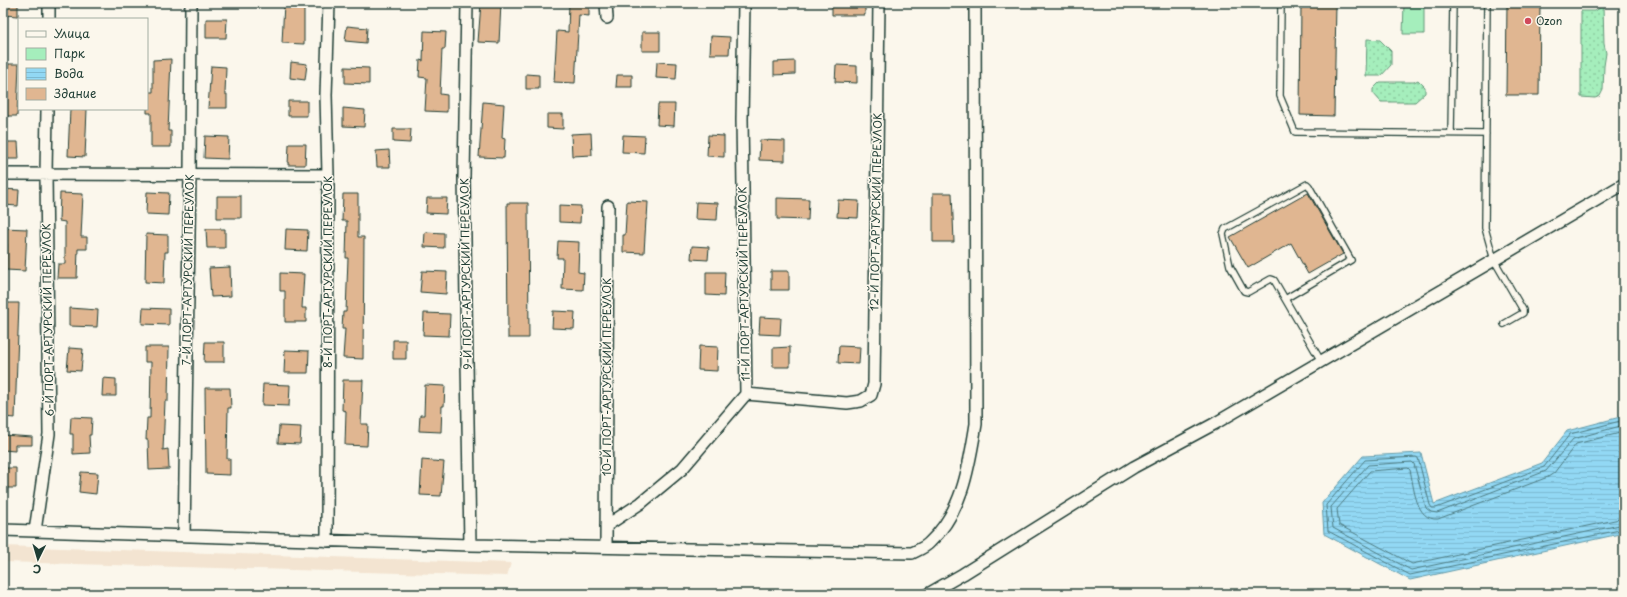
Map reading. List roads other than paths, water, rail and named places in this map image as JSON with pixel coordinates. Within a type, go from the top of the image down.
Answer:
[{"type":"street","points":[[49,3],[49,18]]},
{"type":"street","name":"7-Й ПОРТ-АРТУРСКИЙ ПЕРЕУЛОК","points":[[184,536],[190,174],[191,3]]},
{"type":"street","name":"8-Й ПОРТ-АРТУРСКИЙ ПЕРЕУЛОК","points":[[327,541],[328,175],[326,95],[329,3]]},
{"type":"street","name":"9-Й ПОРТ-АРТУРСКИЙ ПЕРЕУЛОК","points":[[466,3],[464,178],[470,545]]},
{"type":"street","points":[[606,3],[607,18]]},
{"type":"street","name":"11-Й ПОРТ-АРТУРСКИЙ ПЕРЕУЛОК","points":[[606,526],[642,503],[682,469],[746,394],[742,119],[744,3]]},
{"type":"street","name":"12-Й ПОРТ-АРТУРСКИЙ ПЕРЕУЛОК","points":[[746,394],[847,403],[861,401],[871,395],[874,384],[879,3]]},
{"type":"street","points":[[3,530],[470,545],[912,553],[930,543],[944,527],[958,502],[968,474],[976,424],[975,3]]},
{"type":"street","name":"6-Й ПОРТ-АРТУРСКИЙ ПЕРЕУЛОК","points":[[36,531],[48,434],[47,110]]},
{"type":"street","points":[[3,174],[328,175]]},
{"type":"street","points":[[928,594],[963,574],[1134,467],[1214,424],[1624,184]]},
{"type":"street","name":"10-Й ПОРТ-АРТУРСКИЙ ПЕРЕУЛОК","points":[[606,547],[608,206]]},
{"type":"lane","points":[[1281,3],[1280,96],[1296,132],[1486,134]]},
{"type":"lane","points":[[1451,133],[1453,3]]},
{"type":"lane","points":[[1487,3],[1485,226],[1494,260],[1523,310],[1523,313],[1504,324]]},
{"type":"lane","points":[[1285,299],[1351,260],[1307,184],[1304,184],[1223,231],[1230,266],[1244,291],[1248,292],[1272,279],[1320,361]]},
{"type":"water","points":[[1624,416],[1624,533],[1410,580],[1324,534],[1322,503],[1363,456],[1421,453],[1434,504],[1542,463],[1567,431]]},
{"type":"place","name":"Ozon","points":[[1528,21]]}]
